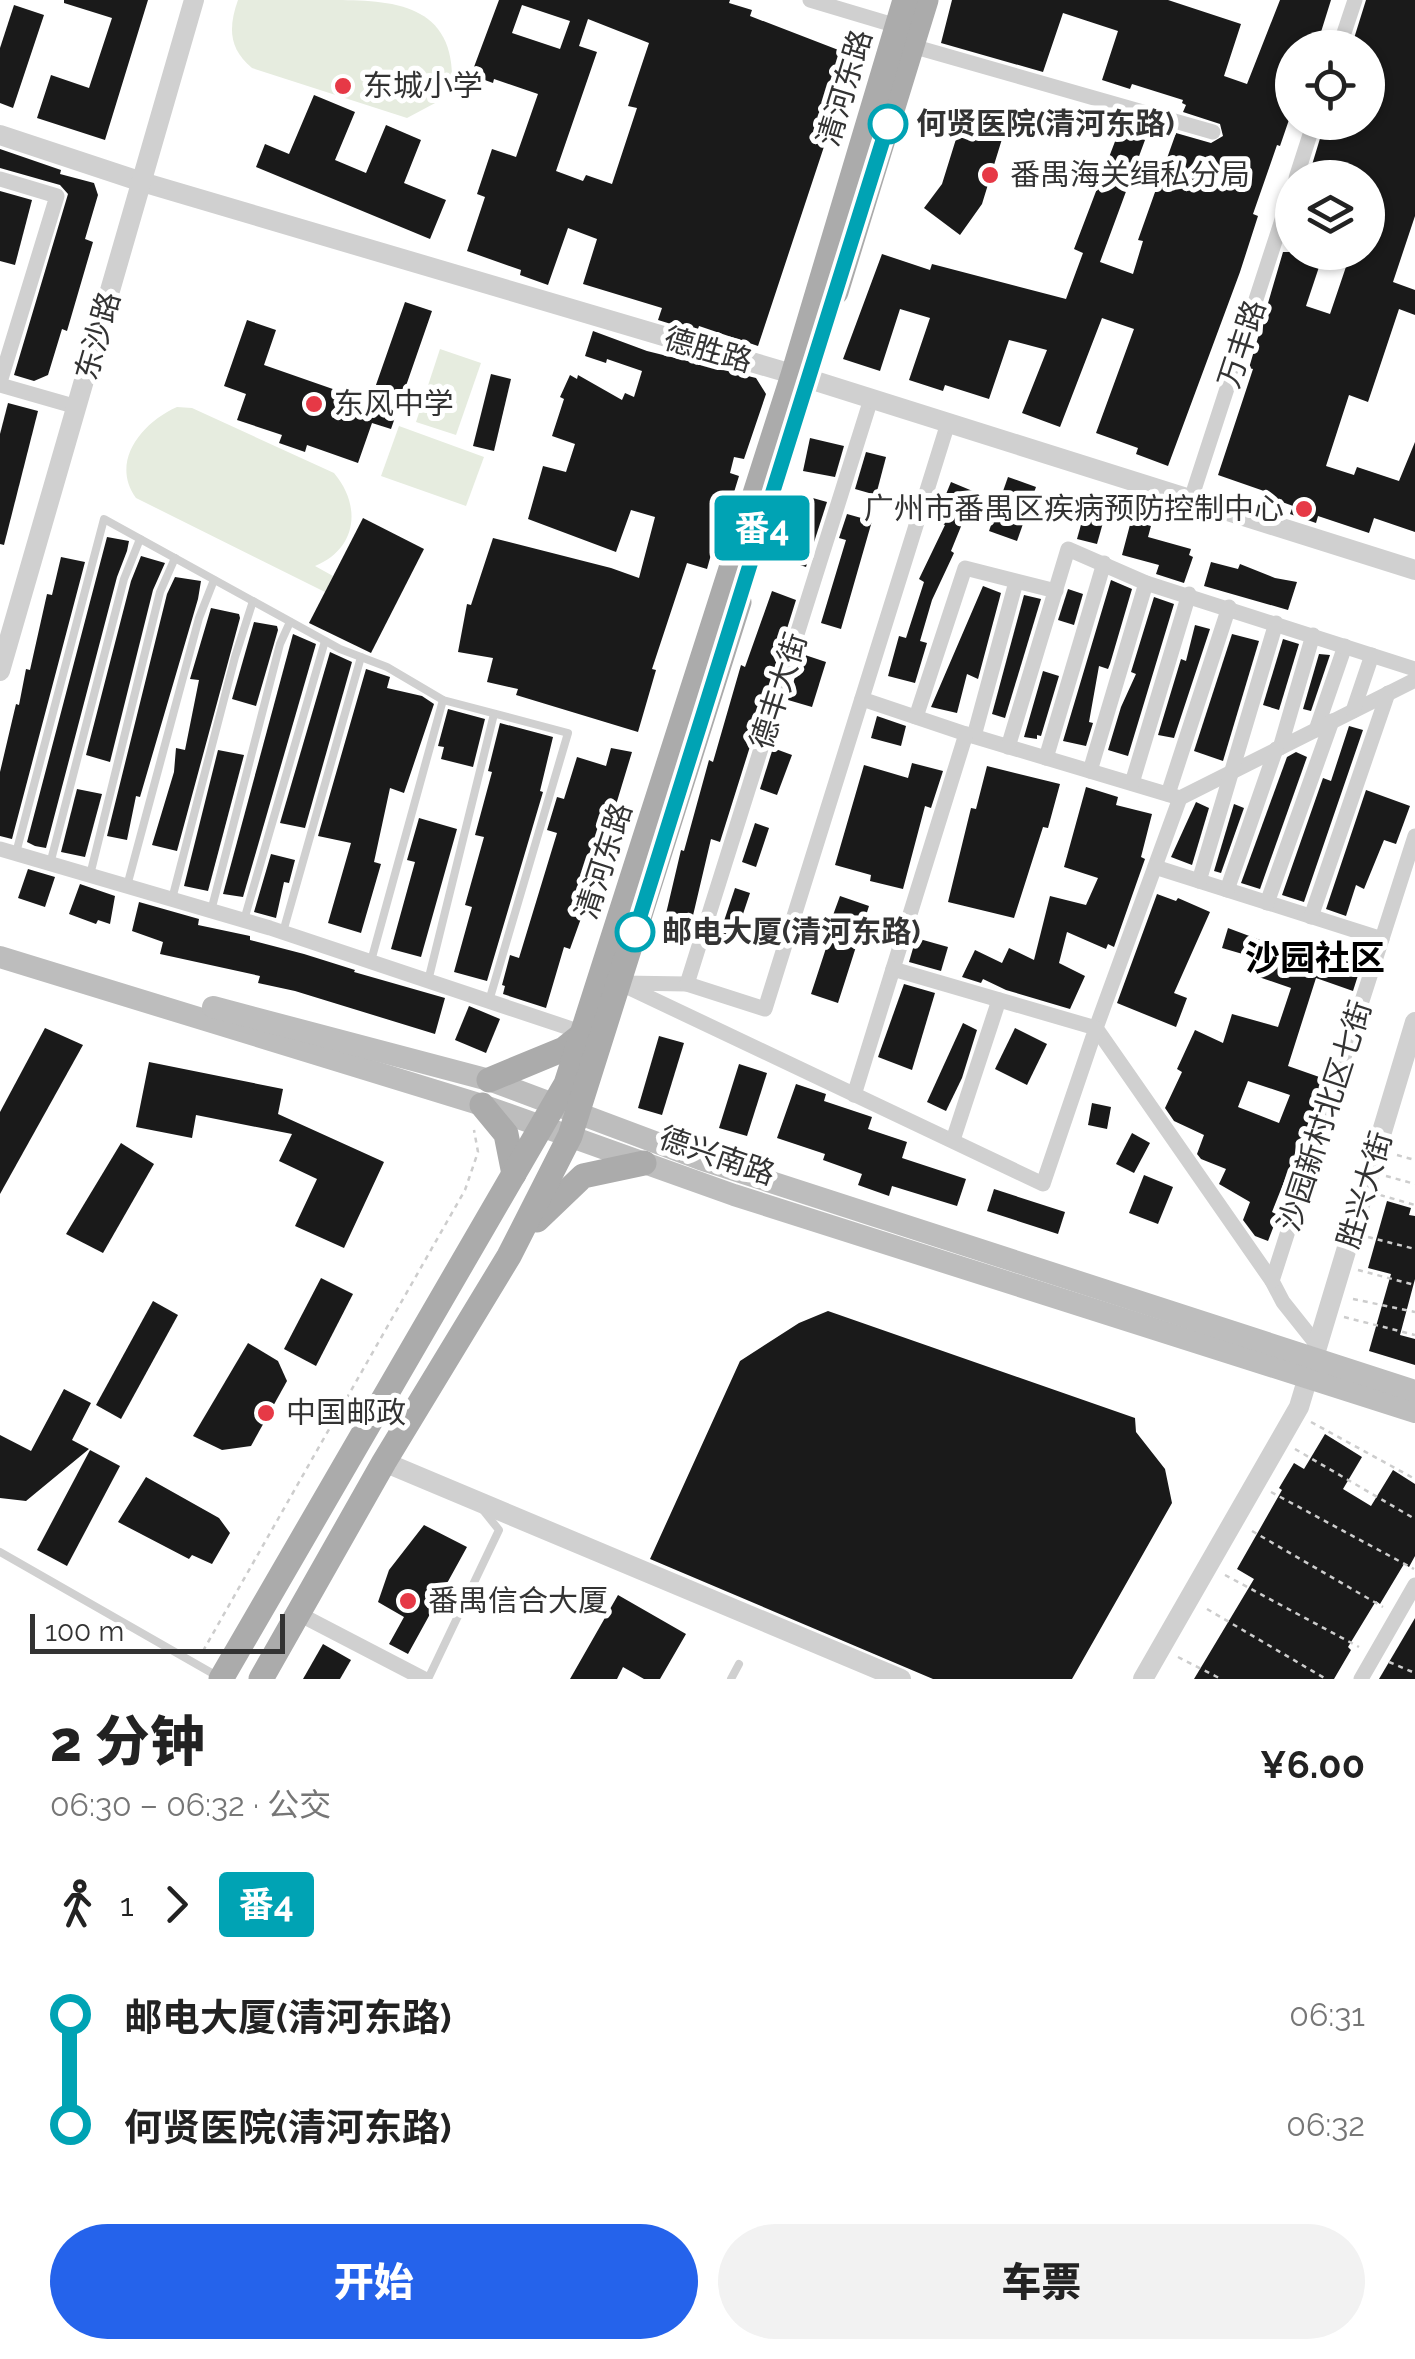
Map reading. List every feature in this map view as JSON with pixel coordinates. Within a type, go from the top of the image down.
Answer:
[{"type":"main road","name":"清河东路","points":[[904,36],[905,0]]},
{"type":"main road","name":"清河东路","points":[[261,1679],[384,1462],[509,1256],[568,1118],[619,983],[904,36],[926,0]]},
{"type":"main road","name":"清河东路","points":[[568,1118],[584,1033],[801,377]]},
{"type":"main road","name":"德兴南路","points":[[0,941],[202,1004],[542,1126]]},
{"type":"main road","name":"德兴南路","points":[[0,957],[482,1105],[568,1118],[700,1159],[1315,1365],[1415,1412]]},
{"type":"main road","points":[[514,1174],[506,1134],[482,1105],[584,1033]]},
{"type":"main road","name":"清河东路","points":[[221,1679],[542,1126],[568,1118]]},
{"type":"main road","name":"德兴南路","points":[[568,1118],[644,1163],[734,1195],[1415,1391]]},
{"type":"main road","points":[[477,1238],[509,1256],[543,1212],[583,1176],[644,1163]]},
{"type":"street","name":"东沙路","points":[[0,671],[8,615],[77,407],[194,0]]},
{"type":"street","points":[[810,0],[904,36],[1213,132]]},
{"type":"street","points":[[1345,30],[1354,0]]},
{"type":"street","name":"德胜路","points":[[0,135],[142,182],[801,377],[1415,570]]},
{"type":"street","points":[[0,179],[56,196],[0,383],[77,407]]},
{"type":"street","name":"万丰路","points":[[1190,499],[1275,241]]},
{"type":"street","name":"德丰大街","points":[[687,984],[871,399]]},
{"type":"street","points":[[619,983],[687,984],[765,1010],[948,423]]},
{"type":"street","points":[[1008,747],[1068,549],[1146,583],[1415,669]]},
{"type":"street","points":[[1046,758],[1104,564]]},
{"type":"street","points":[[916,717],[965,568],[1056,592]]},
{"type":"street","points":[[854,1096],[1016,582]]},
{"type":"street","points":[[1090,771],[1146,583]]},
{"type":"street","points":[[1132,783],[1189,594]]},
{"type":"street","points":[[619,983],[1043,1184],[1155,867],[1229,607]]},
{"type":"street","points":[[1199,881],[1276,623]]},
{"type":"street","points":[[1228,890],[1313,635]]},
{"type":"street","points":[[1316,730],[1345,646]]},
{"type":"street","points":[[1353,711],[1372,655]]},
{"type":"street","points":[[862,699],[1174,796],[1229,773],[1415,680]]},
{"type":"street","points":[[1311,916],[1388,693]]},
{"type":"street","points":[[1267,903],[1332,721]]},
{"type":"street","name":"沙园新村北区七街","points":[[1272,1281],[1415,836]]},
{"type":"street","points":[[8,851],[283,932],[584,1033]]},
{"type":"street","points":[[1155,867],[1382,940]]},
{"type":"street","points":[[893,968],[1096,1028],[1272,1281],[1315,1365],[1302,1417],[1153,1679]]},
{"type":"street","points":[[953,1140],[999,1000]]},
{"type":"street","name":"胜兴大街","points":[[1143,1679],[1298,1407],[1315,1365],[1415,1022]]},
{"type":"street","points":[[384,1462],[902,1679]]},
{"type":"street","points":[[1361,1679],[1415,1586]]},
{"type":"street","points":[[300,1614],[426,1679]]},
{"type":"lane","points":[[8,851],[104,518],[325,641],[387,667],[443,700],[568,733],[488,1001]]},
{"type":"lane","points":[[50,864],[124,580],[140,539]]},
{"type":"lane","points":[[90,875],[160,592],[175,558]]},
{"type":"lane","points":[[127,886],[199,618],[214,580]]},
{"type":"lane","points":[[172,899],[253,601]]},
{"type":"lane","points":[[211,910],[280,644],[290,622]]},
{"type":"lane","points":[[244,920],[325,641]]},
{"type":"lane","points":[[283,932],[361,657]]},
{"type":"lane","points":[[371,962],[443,700]]},
{"type":"lane","points":[[428,980],[494,714]]},
{"type":"lane","points":[[426,1679],[498,1530],[474,1500]]},
{"type":"lane","points":[[0,1552],[221,1679]]},
{"type":"lane","points":[[731,1679],[738,1664]]},
{"type":"path","points":[[196,1664],[465,1190],[478,1152],[482,1105]]},
{"type":"path","points":[[1368,1181],[1415,1184]]},
{"type":"path","points":[[1368,1181],[1415,1205]]},
{"type":"path","points":[[1352,1232],[1415,1249]]},
{"type":"path","points":[[1342,1266],[1415,1284]]},
{"type":"path","points":[[1331,1304],[1415,1312]]},
{"type":"path","points":[[1331,1304],[1415,1334]]},
{"type":"path","points":[[1302,1417],[1415,1479]]},
{"type":"path","points":[[1287,1444],[1415,1519]]},
{"type":"path","points":[[1263,1487],[1415,1569]]},
{"type":"path","points":[[1241,1525],[1398,1616]]},
{"type":"path","points":[[1216,1570],[1375,1656],[1415,1673]]},
{"type":"path","points":[[1196,1603],[1326,1679]]},
{"type":"path","points":[[1169,1652],[1222,1679]]},
{"type":"shaded area","points":[[238,0],[371,1],[411,10],[428,19],[441,33],[449,52],[452,78],[437,102],[407,118],[252,68],[239,53],[233,37]]},
{"type":"shaded area","points":[[440,349],[481,363],[456,435],[416,422]]},
{"type":"shaded area","points":[[177,407],[192,408],[334,473],[349,499],[351,526],[340,549],[315,566],[333,576],[325,592],[136,498],[126,471],[133,445],[152,423]]},
{"type":"shaded area","points":[[399,426],[484,457],[466,506],[381,476]]},
{"type":"building","points":[[64,0],[148,0],[105,140],[37,118],[51,75],[89,88],[112,18]]},
{"type":"building","points":[[499,0],[730,0],[729,3],[752,10],[750,16],[854,56],[758,346],[699,326],[697,332],[658,320],[662,308],[583,284],[597,239],[568,228],[548,285],[520,275],[521,270],[467,251],[485,197],[477,194],[492,149],[516,157],[538,94],[471,75]],"holes":[[[522,5],[570,21],[560,49],[512,33]],[[588,19],[649,43],[628,106],[637,108],[612,184],[586,175],[583,181],[556,171],[597,52],[579,46]]]},
{"type":"building","points":[[952,0],[1168,0],[1241,24],[1224,76],[1247,84],[1280,0],[1331,0],[1322,30],[1275,30],[1275,140],[1282,140],[1253,214],[1258,216],[1240,272],[1168,466],[1136,454],[1138,448],[1096,433],[1134,329],[1102,318],[1060,427],[1022,413],[1047,350],[1009,340],[989,399],[945,385],[943,391],[909,380],[930,318],[900,309],[880,371],[843,359],[882,254],[930,270],[932,264],[1066,299],[1083,253],[1074,249],[1119,131],[1145,140],[1100,262],[1133,274],[1143,241],[1138,240],[1176,133],[1211,143],[1223,136],[1220,124],[1183,112],[1183,100],[1132,84],[1130,89],[1102,80],[1118,31],[1063,13],[1043,72],[941,43]]},
{"type":"building","points":[[1366,0],[1415,0],[1415,216],[1393,282],[1415,290],[1415,315],[1399,309],[1368,402],[1349,395],[1326,466],[1354,475],[1357,467],[1399,481],[1415,442],[1415,532],[1374,518],[1369,533],[1318,516],[1316,523],[1290,514],[1293,506],[1263,495],[1264,491],[1218,475],[1253,369],[1249,368],[1278,270],[1318,270],[1306,306],[1330,314],[1345,270],[1385,270],[1385,160],[1313,160],[1320,140],[1385,140],[1385,30],[1357,30]]},
{"type":"building","points":[[14,5],[44,15],[13,108],[0,103],[0,48]]},
{"type":"building","points":[[314,95],[355,112],[335,160],[366,173],[386,125],[421,140],[404,183],[446,200],[430,239],[256,167],[265,144],[289,154]]},
{"type":"building","points":[[953,107],[1004,109],[1002,139],[982,204],[960,235],[924,208],[942,184],[956,139]]},
{"type":"building","points":[[0,149],[61,170],[60,174],[94,183],[98,195],[85,239],[93,242],[67,331],[62,329],[48,375],[34,381],[14,375],[68,194],[60,185],[0,168]]},
{"type":"building","points":[[0,191],[32,200],[15,265],[0,261]]},
{"type":"building","points":[[405,302],[432,311],[391,429],[372,423],[358,463],[307,445],[305,452],[279,443],[282,435],[237,420],[246,394],[224,386],[247,320],[276,330],[264,365],[370,402]]},
{"type":"building","points":[[593,331],[647,351],[756,378],[766,394],[744,459],[734,457],[730,473],[739,476],[731,502],[726,501],[707,569],[687,563],[652,669],[656,670],[638,732],[516,695],[518,689],[487,682],[493,658],[458,652],[467,604],[471,605],[493,538],[639,578],[655,517],[631,510],[616,552],[528,519],[543,466],[566,472],[575,444],[552,436],[564,399],[560,397],[570,375],[577,379],[578,375],[622,400],[625,393],[634,397],[642,371],[585,356]]},
{"type":"building","points":[[491,374],[511,379],[494,451],[473,446]]},
{"type":"building","points":[[8,403],[38,411],[4,545],[0,544],[0,434]]},
{"type":"building","points":[[810,438],[844,446],[835,477],[803,471]]},
{"type":"building","points":[[866,452],[886,457],[876,495],[855,489]]},
{"type":"building","points":[[1008,477],[1036,487],[1017,541],[989,531]]},
{"type":"building","points":[[951,482],[975,492],[951,551],[954,553],[932,600],[920,641],[927,643],[915,683],[888,676],[899,636],[906,638],[924,582],[919,579],[945,525],[935,521]]},
{"type":"building","points":[[795,493],[827,502],[806,567],[776,557]]},
{"type":"building","points":[[1089,496],[1109,501],[1097,544],[1077,539]]},
{"type":"building","points":[[847,514],[872,521],[841,629],[821,623],[846,540],[839,538]]},
{"type":"building","points":[[363,518],[424,549],[371,653],[309,623]]},
{"type":"building","points":[[1131,521],[1151,526],[1148,537],[1191,549],[1189,555],[1193,557],[1184,583],[1156,574],[1159,565],[1122,555]]},
{"type":"building","points":[[107,537],[129,541],[127,551],[46,848],[35,846],[27,842]]},
{"type":"building","points":[[141,556],[165,563],[153,590],[110,762],[86,755]]},
{"type":"building","points":[[61,557],[85,562],[12,839],[0,836],[0,772],[47,594],[52,595]]},
{"type":"building","points":[[1211,562],[1238,569],[1240,564],[1297,582],[1288,610],[1204,586]]},
{"type":"building","points":[[175,577],[201,581],[198,599],[140,797],[136,796],[127,840],[107,836],[167,594]]},
{"type":"building","points":[[1111,580],[1132,589],[1108,669],[1099,666],[1089,722],[1093,723],[1086,746],[1063,741]]},
{"type":"building","points":[[983,586],[1001,593],[978,679],[967,674],[957,713],[931,707]]},
{"type":"building","points":[[1068,589],[1083,594],[1074,625],[1058,620]]},
{"type":"building","points":[[772,591],[796,600],[720,842],[711,839],[691,924],[665,918],[709,760],[713,762],[741,665],[745,667]]},
{"type":"building","points":[[1024,595],[1041,599],[1005,718],[992,714]]},
{"type":"building","points":[[1154,597],[1174,604],[1128,756],[1108,750],[1136,674],[1131,672]]},
{"type":"building","points":[[211,608],[239,614],[240,618],[177,851],[152,845],[174,772],[176,748],[185,750],[199,680],[190,679]]},
{"type":"building","points":[[254,622],[277,626],[278,630],[256,706],[232,699]]},
{"type":"building","points":[[1195,625],[1210,629],[1174,738],[1158,735],[1181,659],[1186,661]]},
{"type":"building","points":[[293,634],[316,644],[243,897],[223,894]]},
{"type":"building","points":[[1232,634],[1259,641],[1223,761],[1194,751]]},
{"type":"building","points":[[1283,639],[1299,644],[1279,710],[1263,705]]},
{"type":"building","points":[[330,652],[352,662],[305,828],[280,823]]},
{"type":"building","points":[[802,654],[826,662],[812,707],[788,700]]},
{"type":"building","points":[[1319,654],[1330,655],[1311,711],[1303,709]]},
{"type":"building","points":[[366,669],[390,677],[387,688],[422,696],[434,704],[404,793],[390,788],[374,862],[381,864],[361,933],[328,923],[351,843],[318,836]]},
{"type":"building","points":[[1043,671],[1059,676],[1041,736],[1024,737]]},
{"type":"building","points":[[448,709],[485,719],[473,767],[441,759],[444,747],[438,746]]},
{"type":"building","points":[[877,716],[906,726],[901,746],[871,738]]},
{"type":"building","points":[[500,723],[553,737],[540,791],[543,792],[487,981],[454,972],[472,907],[465,905],[484,837],[475,835]]},
{"type":"building","points":[[1349,726],[1363,730],[1304,902],[1282,895],[1323,778],[1331,781]]},
{"type":"building","points":[[611,748],[632,752],[584,910],[570,949],[564,947],[546,1008],[503,994],[510,955],[519,958],[557,833],[547,830],[557,797],[564,799],[577,757],[606,766]]},
{"type":"building","points":[[773,748],[792,755],[777,795],[760,789]]},
{"type":"building","points":[[218,750],[244,755],[208,891],[184,886]]},
{"type":"building","points":[[1296,752],[1307,757],[1260,889],[1241,883],[1287,757]]},
{"type":"building","points":[[912,763],[943,771],[931,808],[925,806],[903,889],[870,881],[871,875],[835,865],[864,765],[908,778]]},
{"type":"building","points":[[987,766],[1060,784],[1014,918],[948,902],[971,808],[976,809]]},
{"type":"building","points":[[1086,787],[1118,797],[1116,805],[1152,814],[1141,857],[1145,859],[1114,947],[1108,944],[1106,949],[1067,932],[1059,963],[1085,976],[1070,1009],[983,979],[981,983],[962,977],[975,950],[1002,963],[1009,948],[1034,960],[1050,896],[1086,905],[1098,878],[1064,867]]},
{"type":"building","points":[[77,789],[102,794],[85,857],[61,852]]},
{"type":"building","points":[[1366,790],[1410,806],[1396,844],[1384,840],[1364,889],[1356,885],[1346,916],[1326,909]]},
{"type":"building","points":[[1196,802],[1209,808],[1192,865],[1171,857]]},
{"type":"building","points":[[1234,804],[1244,808],[1221,873],[1214,871]]},
{"type":"building","points":[[419,818],[457,829],[421,957],[391,949],[415,862],[407,860]]},
{"type":"building","points":[[755,823],[769,828],[756,867],[742,862]]},
{"type":"building","points":[[271,854],[295,860],[289,883],[284,882],[276,918],[254,912]]},
{"type":"building","points":[[28,869],[55,877],[45,907],[18,898]]},
{"type":"building","points":[[80,884],[115,896],[110,924],[98,920],[96,924],[69,914]]},
{"type":"building","points":[[735,888],[750,893],[735,938],[720,933]]},
{"type":"building","points":[[1157,894],[1210,912],[1174,993],[1187,998],[1176,1027],[1117,1003]]},
{"type":"building","points":[[840,896],[869,906],[838,1003],[811,994]]},
{"type":"building","points":[[139,902],[199,919],[198,925],[250,936],[250,940],[445,998],[435,1034],[258,983],[260,976],[160,954],[163,942],[132,931]]},
{"type":"building","points":[[1228,928],[1297,954],[1300,945],[1361,966],[1353,991],[1316,978],[1288,1066],[1325,1079],[1294,1165],[1291,1164],[1272,1212],[1278,1215],[1268,1241],[1255,1236],[1243,1220],[1250,1202],[1219,1184],[1226,1169],[1197,1154],[1204,1135],[1174,1121],[1165,1108],[1195,1030],[1223,1043],[1232,1014],[1278,1027],[1291,988],[1247,973],[1253,957],[1222,948]],"holes":[[[1248,1081],[1290,1095],[1279,1123],[1238,1107]]]},
{"type":"building","points":[[916,938],[948,947],[941,971],[909,962]]},
{"type":"building","points":[[904,984],[935,993],[912,1070],[878,1057]]},
{"type":"building","points":[[469,1006],[500,1019],[486,1053],[455,1040]]},
{"type":"building","points":[[963,1023],[977,1030],[962,1078],[946,1111],[927,1102]]},
{"type":"building","points":[[45,1028],[83,1045],[0,1194],[0,1112]]},
{"type":"building","points":[[1015,1028],[1047,1044],[1027,1085],[995,1069]]},
{"type":"building","points":[[659,1036],[684,1043],[662,1115],[638,1108]]},
{"type":"building","points":[[149,1062],[283,1089],[278,1114],[384,1162],[344,1248],[295,1226],[317,1179],[279,1161],[292,1134],[196,1115],[192,1138],[136,1127]]},
{"type":"building","points":[[739,1064],[767,1073],[747,1136],[719,1128]]},
{"type":"building","points":[[796,1084],[826,1094],[824,1101],[872,1117],[868,1129],[907,1142],[902,1158],[966,1179],[957,1206],[892,1186],[889,1196],[858,1185],[862,1174],[823,1160],[825,1154],[777,1138]]},
{"type":"building","points":[[1092,1103],[1111,1107],[1107,1129],[1088,1125]]},
{"type":"building","points":[[1132,1133],[1150,1143],[1134,1173],[1116,1164]]},
{"type":"building","points":[[121,1143],[154,1164],[103,1253],[66,1234]]},
{"type":"building","points":[[1144,1175],[1173,1187],[1158,1224],[1129,1213]]},
{"type":"building","points":[[994,1189],[1065,1212],[1058,1234],[987,1211]]},
{"type":"building","points":[[1387,1201],[1411,1208],[1409,1215],[1415,1216],[1415,1279],[1400,1335],[1415,1339],[1415,1365],[1369,1351],[1391,1274],[1368,1268]]},
{"type":"building","points":[[321,1278],[353,1294],[316,1366],[284,1349]]},
{"type":"building","points":[[153,1301],[178,1315],[121,1419],[96,1405]]},
{"type":"building","points":[[828,1311],[1135,1418],[1136,1432],[1165,1469],[1172,1503],[1072,1679],[933,1679],[650,1559],[740,1361],[799,1323]]},
{"type":"building","points":[[248,1343],[278,1361],[287,1381],[251,1446],[222,1450],[193,1436]]},
{"type":"building","points":[[64,1389],[91,1403],[72,1440],[89,1449],[26,1501],[0,1498],[0,1435],[31,1451]]},
{"type":"building","points":[[1325,1434],[1362,1457],[1343,1489],[1371,1506],[1393,1470],[1415,1484],[1415,1556],[1409,1567],[1404,1564],[1380,1604],[1376,1601],[1334,1679],[1194,1679],[1254,1579],[1237,1569],[1282,1490],[1279,1488],[1294,1463],[1304,1469]]},
{"type":"building","points":[[90,1450],[120,1466],[67,1566],[37,1550]]},
{"type":"building","points":[[146,1477],[219,1518],[230,1533],[212,1564],[192,1555],[189,1559],[118,1522]]},
{"type":"building","name":"番禺信合大厦","points":[[424,1525],[467,1547],[408,1654],[389,1644],[404,1617],[378,1602],[389,1570]]},
{"type":"building","points":[[618,1595],[686,1634],[660,1679],[644,1679],[623,1667],[617,1679],[570,1679]]},
{"type":"building","points":[[1415,1618],[1415,1679],[1379,1679]]},
{"type":"building","points":[[323,1644],[351,1660],[340,1679],[303,1679]]},
{"type":"bus line","name":"番4","points":[[635,932],[888,124]]},
{"type":"place","name":"东城小学","points":[[343,86]]},
{"type":"place","name":"何贤医院(清河东路)","points":[[888,124]]},
{"type":"place","name":"番禺海关缉私分局","points":[[990,175]]},
{"type":"place","name":"东风中学","points":[[314,404]]},
{"type":"place","name":"广州市番禺区疾病预防控制中心","points":[[1304,509]]},
{"type":"place","name":"邮电大厦(清河东路)","points":[[635,932]]},
{"type":"place","name":"中国邮政","points":[[266,1413]]},
{"type":"place","name":"番禺信合大厦","points":[[408,1601]]},
{"type":"district","name":"沙园社区","points":[[1315,958]]}]
